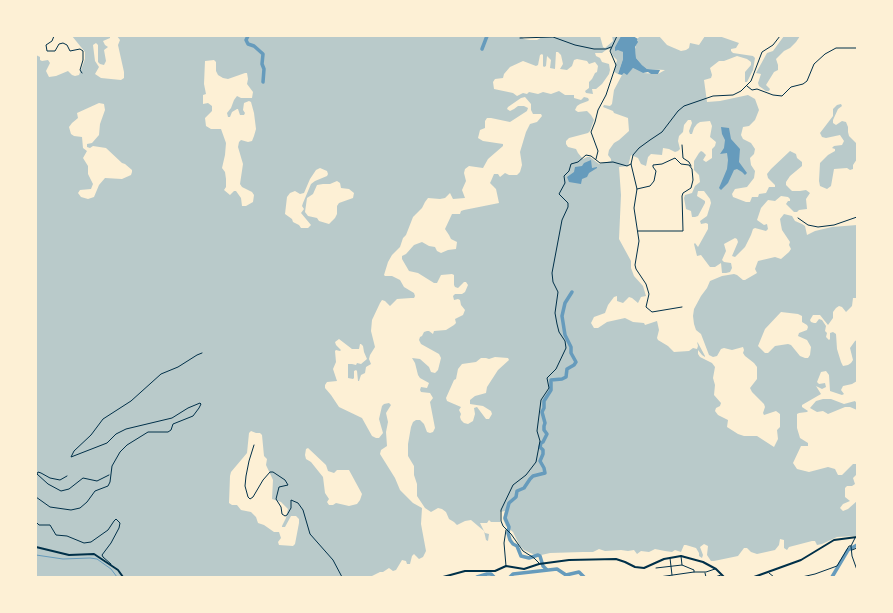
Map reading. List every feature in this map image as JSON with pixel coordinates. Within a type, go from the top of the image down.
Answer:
[{"type":"main road","points":[[754,577],[801,560],[834,540],[856,538]]},
{"type":"main road","points":[[36,547],[69,555],[94,554],[111,564],[123,577]]},
{"type":"main road","points":[[443,577],[465,571],[495,571],[506,566],[524,569],[539,564],[569,560],[616,559],[635,567],[644,568],[670,558],[681,556],[704,562],[716,569],[723,576]]},
{"type":"street","points":[[54,36],[52,41],[46,45],[47,51],[55,51],[59,44],[63,43],[67,45],[70,51],[80,49],[83,51],[83,60],[80,70],[82,73]]},
{"type":"street","points":[[596,160],[598,151],[591,132],[598,110],[606,96],[616,65],[610,53],[617,36]]},
{"type":"street","points":[[682,307],[652,312],[646,307],[649,294],[646,284],[635,265],[639,244],[634,208],[637,189],[631,164],[633,155],[636,151],[662,132],[681,108],[713,96],[733,95],[741,91],[751,81],[762,52],[773,45],[780,36]]},
{"type":"street","points":[[520,38],[553,38],[574,45],[606,49],[612,47]]},
{"type":"street","points":[[746,86],[752,90],[758,89],[773,96],[782,96],[791,87],[800,85],[807,81],[814,64],[832,49],[839,47],[857,48]]},
{"type":"street","points":[[638,231],[683,231],[682,196],[684,192],[689,190],[692,184],[692,167],[690,163],[683,158],[682,145]]},
{"type":"street","points":[[539,564],[534,558],[523,551],[512,534],[502,524],[502,508],[513,485],[526,475],[536,462],[540,441],[537,431],[540,400],[549,388],[547,378],[556,369],[566,348],[565,341],[560,334],[557,324],[555,313],[558,292],[552,273],[562,220],[568,207],[568,203],[560,196],[559,192],[565,185],[564,176],[569,171],[571,164],[578,162],[586,155],[591,156],[600,163],[613,162],[627,166],[631,164]]},
{"type":"street","points":[[637,189],[650,186],[654,181],[656,171],[653,164],[662,164],[675,158],[681,164],[692,167]]},
{"type":"street","points":[[798,218],[808,225],[818,227],[834,225],[857,217]]},
{"type":"street","points":[[36,497],[50,507],[74,510],[83,506],[95,491],[108,486],[112,466],[120,452],[127,445],[148,432],[170,431],[174,424],[193,416],[201,404],[200,403],[172,418],[126,429],[116,434],[107,443],[74,457],[70,457],[71,454],[91,435],[103,419],[131,401],[161,374],[178,367],[202,353]]},
{"type":"street","points":[[254,445],[246,476],[245,486],[248,498],[250,499],[253,497],[263,480],[270,472],[273,472],[285,480],[288,486],[279,487],[276,499],[282,510],[282,514],[284,516],[287,515],[291,508],[291,500],[298,503],[306,517],[310,534],[336,565],[342,577]]},
{"type":"street","points":[[66,476],[60,480],[50,478],[38,472],[37,474],[48,484],[62,491],[69,489],[83,478],[97,481],[110,475]]},
{"type":"street","points":[[36,522],[39,525],[50,525],[56,534],[67,536],[84,543],[91,542],[108,530],[116,519],[120,523],[119,528],[111,543],[102,554],[103,557],[111,564]]},
{"type":"street","points":[[506,529],[504,543],[506,566]]},
{"type":"street","points":[[802,577],[837,566],[849,546],[851,546],[856,538]]},
{"type":"street","points":[[851,546],[852,556],[857,570]]},
{"type":"street","points":[[852,550],[857,548]]},
{"type":"street","points":[[681,556],[682,565]]},
{"type":"street","points":[[670,558],[672,575]]},
{"type":"street","points":[[656,568],[682,565],[694,570],[694,572]]},
{"type":"street","points":[[659,577],[705,572],[716,569]]},
{"type":"street","points":[[705,572],[706,577]]},
{"type":"street","points":[[769,572],[774,577]]},
{"type":"street","points":[[715,577],[723,576]]},
{"type":"shaded area","points":[[72,36],[110,36],[110,38],[103,41],[108,47],[104,50],[106,61],[104,65],[98,62],[98,45],[96,43],[93,45],[95,61],[99,67],[95,74],[101,78],[121,80],[124,78],[124,72],[118,45],[120,40],[117,36],[521,36],[524,39],[537,40],[544,36],[600,36],[603,47],[605,48],[613,41],[612,36],[621,36],[615,47],[623,52],[623,59],[618,74],[614,72],[617,60],[613,56],[610,49],[602,53],[595,53],[602,62],[609,64],[610,70],[602,84],[596,89],[592,89],[593,94],[586,93],[585,91],[589,88],[589,82],[597,72],[598,66],[595,62],[589,64],[587,61],[577,59],[574,60],[572,66],[567,70],[560,69],[563,64],[561,55],[558,52],[556,52],[555,69],[550,68],[551,60],[547,56],[546,66],[543,66],[542,54],[540,55],[538,65],[536,66],[523,61],[510,67],[504,74],[503,78],[495,79],[493,82],[494,89],[513,93],[517,96],[523,93],[527,94],[529,92],[538,94],[543,92],[551,94],[559,91],[565,95],[574,95],[574,98],[581,100],[584,97],[588,98],[588,101],[577,106],[575,110],[578,112],[587,111],[591,115],[594,120],[590,131],[588,133],[569,138],[566,141],[566,144],[568,147],[576,149],[583,159],[590,157],[599,164],[611,161],[608,155],[609,150],[614,143],[629,131],[628,118],[603,107],[604,105],[610,106],[612,104],[614,90],[622,75],[624,73],[628,73],[633,68],[643,73],[658,74],[665,70],[647,69],[636,58],[635,49],[638,38],[641,36],[659,36],[667,45],[681,51],[689,48],[690,43],[699,45],[705,36],[719,36],[739,43],[736,48],[731,49],[733,53],[753,56],[755,58],[753,70],[747,82],[745,82],[745,72],[751,65],[751,62],[737,56],[724,61],[719,61],[710,68],[712,75],[711,78],[704,80],[707,102],[720,101],[748,95],[755,99],[759,110],[755,120],[749,126],[743,127],[741,135],[743,139],[751,143],[755,149],[754,154],[750,158],[751,165],[755,171],[754,178],[747,187],[735,189],[732,194],[733,197],[750,202],[752,197],[758,197],[759,194],[766,193],[769,187],[775,187],[775,185],[768,178],[767,174],[790,151],[796,154],[797,158],[802,162],[802,166],[790,176],[786,182],[786,185],[792,191],[806,190],[810,193],[806,199],[807,209],[794,212],[786,204],[790,201],[788,197],[781,196],[775,201],[768,200],[761,208],[757,220],[764,225],[767,224],[768,229],[766,231],[755,228],[753,229],[745,247],[735,257],[732,256],[738,242],[737,239],[735,238],[724,244],[726,251],[722,260],[724,262],[731,263],[732,268],[730,272],[722,273],[721,263],[715,267],[710,267],[701,255],[697,256],[694,244],[695,243],[698,247],[708,229],[708,224],[701,224],[700,221],[707,216],[711,203],[710,199],[704,191],[698,191],[697,196],[705,201],[705,203],[698,216],[692,217],[691,211],[686,209],[684,198],[685,195],[692,193],[695,186],[700,182],[699,175],[694,170],[694,161],[701,151],[706,155],[703,160],[706,162],[712,158],[712,149],[716,142],[710,137],[712,126],[710,121],[700,122],[694,128],[692,134],[690,134],[689,131],[692,123],[691,120],[688,120],[684,125],[683,132],[679,136],[678,141],[680,149],[678,151],[675,152],[663,148],[662,155],[651,154],[648,157],[646,166],[641,164],[638,158],[631,155],[628,166],[619,167],[621,195],[619,239],[631,261],[631,268],[634,276],[643,286],[646,296],[641,297],[638,303],[629,297],[623,303],[617,301],[617,296],[614,297],[608,305],[605,313],[594,317],[591,323],[594,328],[598,328],[607,322],[625,318],[633,322],[644,323],[645,325],[657,321],[659,330],[658,340],[674,352],[689,351],[693,348],[697,349],[697,342],[705,356],[698,350],[700,357],[712,363],[715,367],[713,378],[715,385],[714,395],[721,403],[715,411],[718,415],[728,420],[727,427],[738,434],[744,436],[757,436],[774,447],[778,439],[777,430],[780,427],[780,414],[776,411],[764,415],[764,404],[750,388],[757,379],[757,367],[745,356],[743,353],[743,347],[732,350],[724,348],[721,349],[717,356],[713,357],[709,355],[701,334],[696,330],[694,324],[694,309],[710,281],[722,276],[734,274],[745,280],[757,273],[755,269],[758,261],[775,257],[781,259],[789,252],[791,249],[789,245],[790,242],[782,230],[780,219],[784,214],[792,216],[795,221],[805,226],[807,235],[815,231],[832,227],[857,225],[857,298],[853,298],[852,306],[846,312],[842,307],[839,306],[836,308],[833,312],[833,318],[828,325],[820,315],[813,315],[810,320],[811,322],[816,323],[819,319],[822,320],[826,326],[826,337],[829,340],[830,333],[833,332],[836,334],[837,349],[843,366],[848,365],[853,360],[850,348],[857,340],[857,381],[843,386],[841,390],[844,394],[842,395],[830,391],[829,375],[826,371],[821,372],[817,382],[819,384],[825,383],[826,387],[822,389],[816,386],[821,394],[802,405],[802,407],[808,411],[807,412],[797,414],[797,428],[800,438],[808,443],[808,446],[801,446],[793,463],[797,469],[809,472],[828,467],[835,469],[838,475],[842,475],[853,464],[857,464],[857,474],[853,478],[855,484],[845,488],[845,497],[850,501],[843,504],[840,508],[843,511],[848,509],[857,501],[857,536],[837,537],[817,545],[815,541],[812,541],[789,547],[787,550],[784,548],[784,540],[780,539],[779,545],[775,550],[757,554],[751,552],[747,548],[744,548],[738,556],[714,561],[711,561],[707,555],[708,546],[704,544],[700,547],[703,555],[702,558],[699,556],[696,548],[686,545],[684,545],[681,552],[675,550],[672,552],[655,549],[649,552],[641,551],[637,554],[634,550],[605,551],[599,549],[593,552],[550,553],[537,556],[524,550],[520,546],[513,532],[506,526],[503,519],[505,511],[500,512],[500,522],[491,522],[489,520],[487,523],[480,523],[484,531],[471,520],[457,525],[449,519],[446,512],[442,509],[438,508],[431,512],[425,508],[417,496],[414,466],[408,456],[408,444],[411,427],[413,422],[416,420],[420,420],[424,424],[427,432],[433,432],[435,428],[430,402],[433,398],[430,393],[421,392],[421,387],[427,388],[429,383],[420,378],[412,358],[420,359],[429,367],[431,372],[435,373],[438,370],[441,358],[439,354],[421,344],[419,340],[420,337],[424,332],[429,331],[433,334],[434,331],[446,330],[456,323],[455,319],[463,315],[465,310],[461,305],[460,300],[454,300],[453,296],[455,294],[462,294],[465,292],[468,285],[464,282],[458,288],[455,287],[454,275],[452,274],[441,275],[437,283],[434,283],[418,273],[409,271],[402,259],[402,256],[406,254],[414,245],[422,242],[429,246],[435,247],[437,251],[441,253],[456,249],[457,242],[451,239],[445,229],[452,214],[460,214],[461,211],[464,210],[499,203],[496,189],[490,183],[494,174],[498,174],[500,177],[505,173],[509,175],[517,175],[520,172],[522,165],[520,152],[526,132],[530,124],[537,122],[542,116],[541,114],[533,114],[531,104],[525,97],[508,107],[507,109],[510,111],[518,106],[528,108],[527,111],[510,122],[491,118],[487,118],[485,121],[485,128],[480,130],[478,138],[483,141],[503,144],[503,146],[488,159],[483,168],[469,166],[465,169],[464,173],[466,181],[462,190],[465,198],[453,199],[450,193],[445,198],[428,198],[422,208],[413,217],[400,247],[392,255],[388,262],[384,275],[392,276],[400,280],[404,287],[414,293],[415,296],[414,298],[397,299],[390,306],[382,300],[380,303],[372,320],[371,331],[375,347],[369,359],[371,364],[366,367],[365,373],[361,375],[359,381],[356,370],[354,371],[353,379],[348,378],[348,364],[361,364],[367,359],[361,344],[359,349],[352,349],[339,339],[335,342],[341,350],[335,351],[336,362],[333,369],[337,381],[327,382],[325,385],[325,388],[339,407],[362,418],[372,436],[376,438],[379,438],[383,433],[379,419],[382,406],[389,403],[391,405],[386,413],[388,422],[386,432],[387,446],[381,450],[380,454],[395,478],[400,490],[413,503],[422,508],[421,524],[426,551],[423,557],[419,559],[414,554],[410,564],[407,564],[406,561],[402,560],[396,570],[393,571],[389,568],[370,577],[36,577],[36,55],[40,57],[40,60],[48,60],[50,63],[46,71],[49,77],[68,71],[75,76],[79,75],[85,59],[85,52]],"holes":[[[214,60],[216,62],[216,71],[218,75],[223,78],[228,79],[247,73],[247,84],[253,92],[252,98],[241,98],[237,96],[227,113],[228,117],[230,117],[232,112],[238,109],[240,115],[244,115],[244,103],[249,101],[251,102],[254,113],[256,129],[252,141],[248,142],[241,140],[238,147],[243,164],[240,184],[254,195],[253,202],[246,206],[242,206],[241,198],[236,191],[230,195],[224,190],[226,187],[226,179],[225,172],[222,168],[226,143],[221,129],[211,129],[206,126],[205,118],[212,111],[212,106],[208,103],[203,104],[203,95],[206,94],[204,84],[205,61]],[[99,103],[104,104],[105,110],[100,124],[99,135],[92,143],[87,144],[87,147],[90,148],[93,146],[106,148],[132,170],[131,175],[122,179],[105,178],[99,185],[94,197],[88,199],[81,197],[78,193],[80,190],[91,189],[93,184],[88,174],[88,166],[83,158],[87,151],[83,148],[82,137],[71,134],[69,127],[78,118],[77,113]],[[320,168],[327,171],[327,176],[311,184],[302,206],[304,209],[301,213],[311,225],[308,228],[301,228],[285,214],[287,197],[290,193],[295,191],[300,194],[304,193],[316,170]],[[337,181],[340,183],[341,188],[349,189],[354,193],[353,198],[339,203],[337,206],[337,214],[329,224],[319,221],[317,218],[308,216],[305,212],[307,198],[313,194],[317,185],[330,184]],[[781,312],[798,314],[802,316],[802,322],[808,327],[807,330],[799,333],[798,336],[807,340],[811,347],[808,358],[800,356],[791,345],[788,344],[775,346],[768,353],[765,353],[758,346],[765,329]],[[481,358],[508,358],[509,360],[498,370],[487,387],[486,393],[475,396],[470,400],[470,404],[483,406],[491,411],[492,414],[489,419],[486,419],[477,407],[474,408],[475,414],[473,421],[468,424],[464,423],[460,417],[461,414],[459,410],[461,407],[447,401],[446,398],[454,380],[456,379],[458,369],[462,364],[476,362]],[[251,431],[260,433],[262,435],[264,456],[267,459],[266,465],[273,480],[272,499],[281,502],[288,509],[282,527],[285,527],[291,516],[296,516],[299,519],[295,544],[293,546],[279,545],[278,542],[281,538],[279,532],[274,532],[258,523],[256,517],[251,512],[241,510],[237,505],[232,505],[229,503],[231,472],[247,453],[249,433]],[[308,448],[326,465],[328,471],[334,473],[337,470],[349,470],[362,494],[357,504],[349,506],[336,503],[329,505],[327,502],[329,499],[325,493],[323,477],[311,462],[306,459],[306,449]]]},
{"type":"shaded area","points":[[784,36],[800,36],[790,48],[784,51],[776,59],[778,70],[774,72],[766,85],[770,89],[769,91],[766,91],[759,86],[758,83],[761,74],[756,73],[767,53],[773,51]]},
{"type":"shaded area","points":[[841,104],[842,106],[838,109],[833,123],[836,125],[842,121],[846,122],[849,136],[857,144],[857,159],[853,165],[853,169],[834,169],[831,186],[827,189],[820,186],[820,163],[828,155],[835,151],[835,149],[832,148],[834,146],[842,145],[844,141],[840,135],[826,138],[822,137],[820,133],[833,116],[833,109],[837,105]]},
{"type":"shaded area","points":[[831,399],[844,404],[855,401],[857,404],[857,410],[850,407],[845,407],[828,414],[823,411],[817,412],[810,408],[816,401]]},
{"type":"shaded area","points":[[484,531],[485,533],[489,534],[488,541],[486,540]]},
{"type":"water","points":[[621,36],[633,36],[638,39],[635,47],[636,58],[647,69],[660,70],[658,74],[651,74],[648,72],[643,73],[633,68],[627,75],[624,73],[622,75],[618,74],[623,59],[623,52],[618,50],[615,51],[615,47]]},
{"type":"water","points":[[721,127],[729,128],[731,139],[740,149],[739,162],[747,173],[745,175],[737,169],[734,170],[728,183],[721,190],[719,188],[727,169],[728,160],[727,153],[720,154],[724,148],[725,140]]},
{"type":"water","points":[[591,160],[592,168],[597,168],[589,173],[587,177],[582,179],[581,184],[569,182],[567,177],[574,172],[575,167],[582,166],[584,163]]},
{"type":"waterway","points":[[248,36],[246,40],[248,44],[254,46],[263,54],[263,82]]},
{"type":"waterway","points":[[482,49],[487,36]]},
{"type":"waterway","points":[[547,570],[543,566],[540,556],[538,555],[529,558],[521,556],[517,546],[510,540],[508,533],[509,527],[505,518],[509,503],[516,497],[517,491],[524,488],[533,476],[545,473],[540,461],[543,454],[543,450],[540,447],[541,443],[547,434],[544,430],[545,423],[542,412],[544,408],[544,401],[551,390],[551,380],[566,377],[567,369],[576,362],[571,353],[571,347],[565,335],[562,316],[565,303],[572,292]]},
{"type":"waterway","points":[[832,577],[848,550],[857,545]]},
{"type":"waterway","points":[[36,555],[63,559],[97,559],[111,569],[117,577]]},
{"type":"waterway","points":[[510,577],[513,574],[557,569],[566,575],[579,572],[584,577]]},
{"type":"waterway","points":[[477,577],[487,574],[491,574],[494,577]]}]
